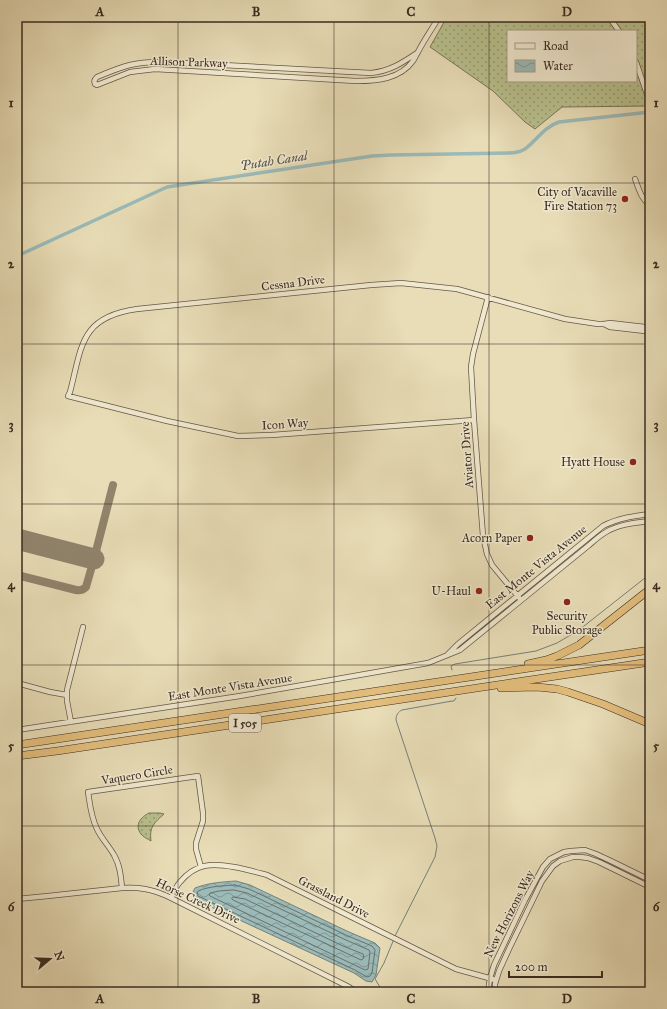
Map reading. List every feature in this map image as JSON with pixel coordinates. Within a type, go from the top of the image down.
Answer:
[{"type":"highway","points":[[464,678],[558,656],[588,638],[650,589]]},
{"type":"highway","name":"I 505","points":[[17,746],[650,650]]},
{"type":"highway","name":"I 505","points":[[17,756],[88,747],[650,662]]},
{"type":"highway","points":[[473,689],[537,687],[557,689],[579,695],[650,724]]},
{"type":"street","name":"Allison Parkway","points":[[417,53],[398,65],[386,70],[371,73],[149,62],[126,65],[97,77],[94,82],[97,85],[130,72],[155,70],[369,81],[389,78],[409,66],[414,60],[439,17]]},
{"type":"street","points":[[609,17],[618,30]]},
{"type":"street","points":[[637,65],[650,103]]},
{"type":"street","points":[[635,179],[641,195],[650,205]]},
{"type":"street","name":"Cessna Drive","points":[[100,404],[68,396],[84,339],[91,330],[108,316],[137,309],[382,284],[409,284],[457,289],[557,317],[604,324],[610,328],[638,330],[650,329]]},
{"type":"street","name":"Aviator Drive","points":[[488,297],[471,367],[484,545],[492,565],[522,600]]},
{"type":"street","points":[[650,338],[650,366]]},
{"type":"street","name":"Icon Way","points":[[100,404],[198,428],[238,436],[272,435],[474,420]]},
{"type":"street","name":"East Monte Vista Avenue","points":[[446,656],[458,644],[517,595],[603,526],[612,521],[650,514]]},
{"type":"street","points":[[588,546],[589,542],[598,535],[616,525],[618,522],[617,520]]},
{"type":"street","name":"East Monte Vista Avenue","points":[[17,730],[262,692],[428,663],[460,650],[602,534],[616,527],[650,521]]},
{"type":"street","points":[[71,722],[67,690],[83,627]]},
{"type":"street","points":[[17,684],[67,695]]},
{"type":"street","name":"Vaquero Circle","points":[[122,888],[118,864],[114,855],[97,829],[91,811],[88,792],[198,776],[203,813],[202,826],[196,843],[196,849],[201,867]]},
{"type":"street","name":"New Horizons Way","points":[[488,992],[494,965],[525,900],[543,867],[550,859],[557,855],[571,851],[585,850],[650,880]]},
{"type":"street","name":"New Horizons Way","points":[[495,992],[496,980],[508,949],[542,881],[553,866],[560,861],[580,856],[588,858],[650,888]]},
{"type":"street","name":"Grassland Drive","points":[[171,898],[179,882],[190,872],[201,867],[217,864],[251,870],[268,875],[456,969],[496,980]]},
{"type":"street","name":"Horse Creek Drive","points":[[17,899],[122,888],[146,888],[171,898],[349,987],[356,992]]},
{"type":"green space","points":[[447,17],[650,17],[650,106],[562,107],[535,129],[525,122],[493,91],[430,47]]},
{"type":"green space","points":[[149,813],[164,814],[153,826],[151,841],[142,835],[138,827],[141,819]]},
{"type":"water","points":[[236,881],[250,885],[375,943],[380,948],[376,975],[372,982],[366,981],[354,973],[194,899],[192,894],[195,888],[200,886]]},
{"type":"waterway","name":"Putah Canal","points":[[17,256],[167,187],[372,156],[515,153],[525,149],[545,130],[559,122],[650,112]]},
{"type":"waterway","points":[[452,670],[451,666],[455,664],[536,651],[557,643],[579,630],[650,574]]},
{"type":"waterway","points":[[395,936],[435,857],[437,846],[396,717],[402,710],[454,701],[456,698]]},
{"type":"waterway","points":[[383,992],[375,979],[384,963],[394,939]]},
{"type":"taxiway","points":[[17,575],[77,590],[84,589],[86,587],[94,559],[113,485]]},
{"type":"runway","points":[[17,539],[94,559]]},
{"type":"place","name":"City of Vacaville Fire Station 73","points":[[625,199]]},
{"type":"place","name":"Hyatt House","points":[[633,462]]},
{"type":"place","name":"Acorn Paper","points":[[530,538]]},
{"type":"place","name":"U-Haul","points":[[479,591]]},
{"type":"place","name":"Security Public Storage","points":[[567,602]]}]
